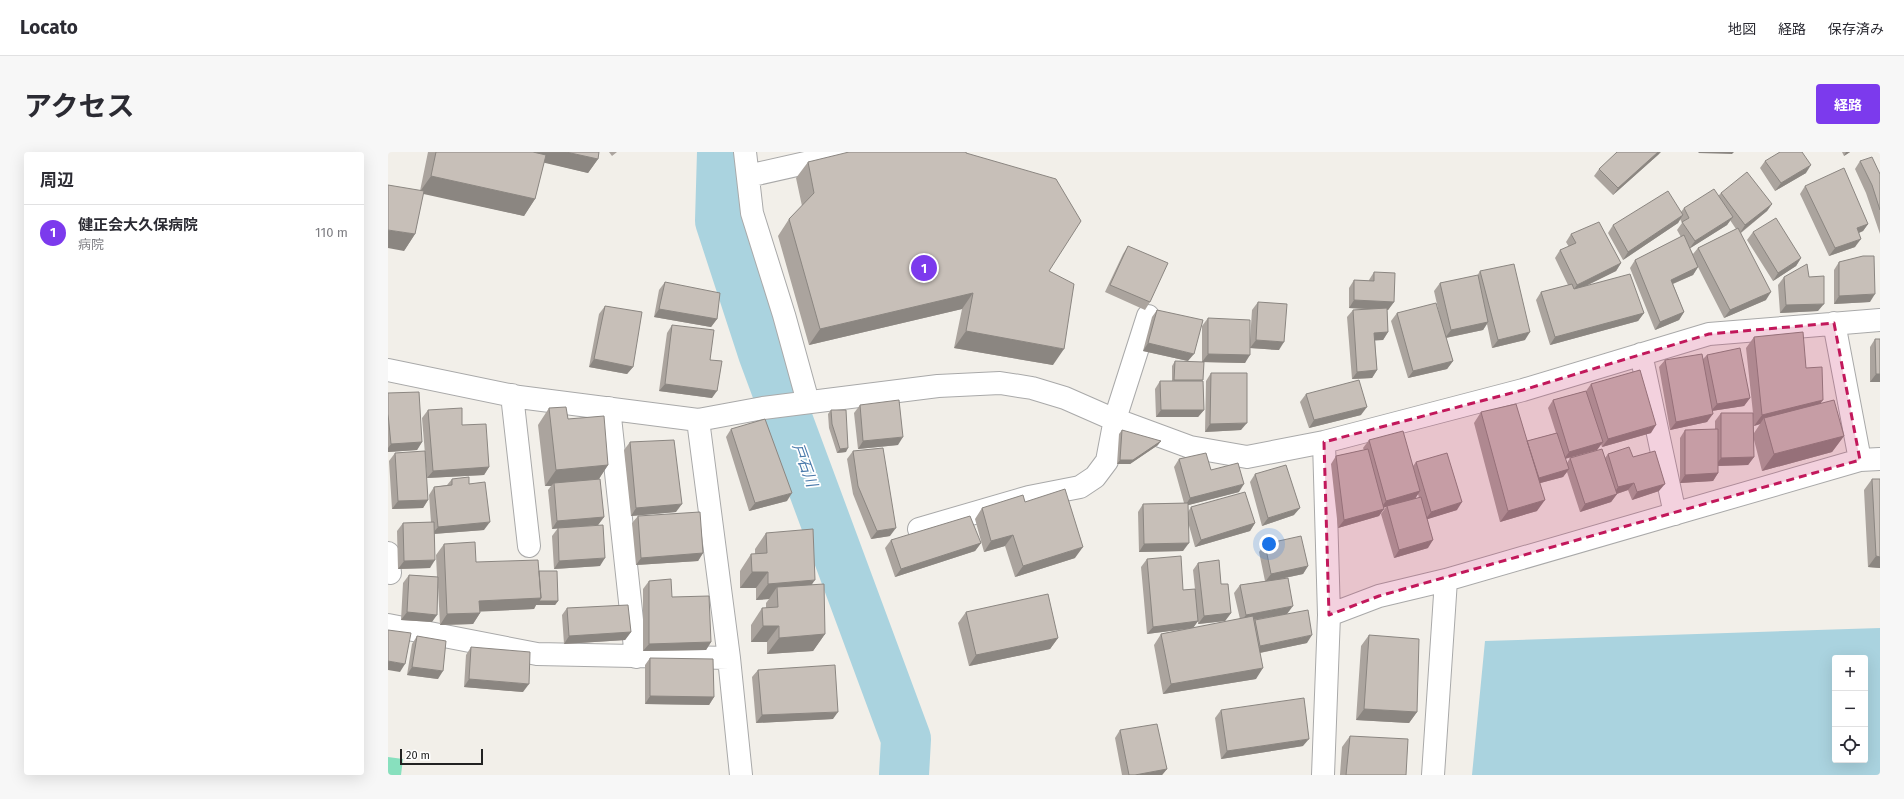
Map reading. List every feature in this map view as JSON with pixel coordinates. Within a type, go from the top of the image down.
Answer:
[{"type":"street","points":[[745,152],[752,213],[784,315],[808,402]]},
{"type":"street","points":[[748,176],[854,152]]},
{"type":"street","points":[[919,529],[1029,497],[1080,487],[1095,477],[1107,461],[1115,419],[1148,316]]},
{"type":"street","points":[[388,370],[512,395],[698,420],[763,408],[938,386],[1000,383],[1032,388],[1065,398],[1115,419],[1190,447],[1247,457],[1324,442],[1523,390],[1709,334],[1834,322],[1880,320]]},
{"type":"street","points":[[1329,615],[1380,596],[1446,580],[1870,459],[1834,322]]},
{"type":"street","points":[[1641,354],[1675,514]]},
{"type":"street","points":[[512,395],[528,546]]},
{"type":"street","points":[[609,408],[636,658]]},
{"type":"street","points":[[698,420],[729,658],[741,775]]},
{"type":"street","points":[[1323,775],[1329,615],[1324,442]]},
{"type":"street","points":[[1433,775],[1446,580]]},
{"type":"street","points":[[388,626],[538,654],[636,658],[729,658]]},
{"type":"highlighted area","points":[[1834,323],[1860,460],[1379,596],[1329,615],[1324,442],[1523,390],[1709,334]]},
{"type":"green space","points":[[388,757],[403,759],[401,775],[388,775]]},
{"type":"water","points":[[1880,628],[1880,775],[1472,775],[1485,641]]},
{"type":"building","points":[[436,152],[533,152],[546,155],[535,199],[431,176]]},
{"type":"building","points":[[566,152],[599,152],[598,159]]},
{"type":"building","points":[[849,152],[966,152],[1056,179],[1081,221],[1049,271],[1074,284],[1064,349],[966,331],[973,293],[820,329],[789,219],[814,193],[808,162]]},
{"type":"building","points":[[1617,152],[1658,152],[1618,188],[1599,169]]},
{"type":"building","points":[[1780,152],[1802,152],[1811,165],[1781,183],[1765,161]]},
{"type":"building","points":[[1872,157],[1880,174],[1880,210],[1872,185],[1860,161]]},
{"type":"building","points":[[1844,168],[1868,224],[1857,228],[1861,239],[1835,248],[1805,186]]},
{"type":"building","points":[[1747,172],[1772,204],[1745,225],[1721,193]]},
{"type":"building","points":[[388,185],[424,191],[415,234],[388,230]]},
{"type":"building","points":[[1714,189],[1733,217],[1695,241],[1682,222],[1689,218],[1684,208]]},
{"type":"building","points":[[1668,191],[1683,215],[1628,252],[1613,225]]},
{"type":"building","points":[[1776,218],[1801,258],[1778,273],[1753,232]]},
{"type":"building","points":[[1599,222],[1621,263],[1577,285],[1560,250],[1576,243],[1571,234]]},
{"type":"building","points":[[1738,228],[1771,292],[1730,310],[1698,248]]},
{"type":"building","points":[[1684,235],[1698,267],[1671,280],[1684,312],[1660,322],[1635,260]]},
{"type":"building","points":[[1128,246],[1168,263],[1150,302],[1110,285]]},
{"type":"building","points":[[1863,256],[1874,256],[1875,294],[1839,296],[1839,262]]},
{"type":"building","points":[[1514,264],[1530,332],[1498,340],[1480,271]]},
{"type":"building","points":[[1807,264],[1809,277],[1824,276],[1824,304],[1786,305],[1784,277]]},
{"type":"building","points":[[1374,272],[1395,273],[1394,302],[1354,300],[1354,280],[1374,281]]},
{"type":"building","points":[[1630,274],[1644,313],[1555,337],[1541,292],[1572,284],[1574,289]]},
{"type":"building","points":[[1478,275],[1488,322],[1451,330],[1440,283]]},
{"type":"building","points":[[665,282],[720,293],[717,319],[659,309]]},
{"type":"building","points":[[1258,302],[1287,304],[1284,342],[1256,340]]},
{"type":"building","points":[[1436,303],[1453,361],[1413,371],[1397,313]]},
{"type":"building","points":[[605,306],[642,312],[633,367],[594,359]]},
{"type":"building","points":[[1387,308],[1388,332],[1374,333],[1377,370],[1357,372],[1353,310]]},
{"type":"building","points":[[1157,310],[1203,320],[1194,354],[1148,343]]},
{"type":"building","points":[[1208,318],[1250,320],[1250,355],[1208,354]]},
{"type":"building","points":[[672,325],[714,330],[710,360],[722,361],[717,391],[665,384]]},
{"type":"building","points":[[1803,332],[1806,368],[1822,367],[1823,400],[1762,415],[1754,337]]},
{"type":"building","points":[[1875,339],[1880,339],[1880,374],[1876,374]]},
{"type":"building","points":[[1740,348],[1750,398],[1717,404],[1707,355]]},
{"type":"building","points":[[1702,354],[1713,414],[1676,422],[1665,360]]},
{"type":"building","points":[[1175,361],[1204,362],[1203,380],[1174,380]]},
{"type":"building","points":[[1640,370],[1656,425],[1608,439],[1591,384]]},
{"type":"building","points":[[1211,373],[1247,373],[1247,423],[1210,424]]},
{"type":"building","points":[[1359,380],[1367,407],[1314,420],[1306,394]]},
{"type":"building","points":[[1160,381],[1203,381],[1204,410],[1161,410]]},
{"type":"building","points":[[1586,391],[1603,442],[1569,452],[1553,400]]},
{"type":"building","points":[[419,392],[422,442],[391,444],[388,414],[388,393]]},
{"type":"building","points":[[899,400],[903,437],[863,441],[860,405]]},
{"type":"building","points":[[1834,400],[1844,436],[1774,454],[1764,418]]},
{"type":"building","points":[[1516,404],[1545,500],[1508,511],[1481,412]]},
{"type":"building","points":[[566,407],[568,419],[604,416],[608,465],[556,470],[549,408]]},
{"type":"building","points":[[462,408],[462,425],[486,424],[489,467],[433,471],[428,410]]},
{"type":"building","points":[[831,410],[846,410],[848,448],[840,449],[832,424]]},
{"type":"building","points":[[1721,413],[1753,413],[1754,457],[1721,458]]},
{"type":"building","points":[[765,419],[792,493],[755,503],[731,429]]},
{"type":"building","points":[[1718,429],[1718,473],[1685,475],[1685,430]]},
{"type":"building","points":[[1122,430],[1161,441],[1133,460],[1120,460]]},
{"type":"building","points":[[1403,431],[1420,491],[1386,501],[1369,440]]},
{"type":"building","points":[[1557,433],[1569,469],[1539,478],[1527,441]]},
{"type":"building","points":[[674,440],[682,504],[636,508],[630,442]]},
{"type":"building","points":[[1629,447],[1633,457],[1655,451],[1665,484],[1637,492],[1634,483],[1618,487],[1608,454]]},
{"type":"building","points":[[883,448],[896,528],[877,531],[858,486],[853,451]]},
{"type":"building","points":[[1368,449],[1384,509],[1344,520],[1336,456]]},
{"type":"building","points":[[1602,449],[1617,494],[1585,504],[1570,458]]},
{"type":"building","points":[[425,451],[428,500],[398,501],[395,453]]},
{"type":"building","points":[[1206,453],[1211,470],[1238,463],[1244,484],[1190,498],[1179,459]]},
{"type":"building","points":[[1447,453],[1462,502],[1431,512],[1416,462]]},
{"type":"building","points":[[1286,465],[1300,508],[1268,518],[1255,474]]},
{"type":"building","points":[[469,477],[469,484],[485,482],[490,522],[438,527],[434,487],[452,485],[452,479]]},
{"type":"building","points":[[600,479],[604,517],[557,521],[554,483]]},
{"type":"building","points":[[1872,479],[1880,479],[1880,557],[1876,556]]},
{"type":"building","points":[[1065,489],[1083,547],[1023,566],[1013,535],[991,541],[982,508],[1023,495],[1025,502]]},
{"type":"building","points":[[1245,492],[1255,523],[1201,540],[1191,507]]},
{"type":"building","points":[[1421,497],[1433,540],[1399,550],[1387,506]]},
{"type":"building","points":[[1188,503],[1189,543],[1144,544],[1143,504]]},
{"type":"building","points":[[700,512],[703,553],[641,558],[638,516]]},
{"type":"building","points":[[970,516],[981,543],[901,569],[891,540]]},
{"type":"building","points":[[434,522],[435,560],[404,561],[403,523]]},
{"type":"building","points":[[603,525],[605,558],[559,561],[558,528]]},
{"type":"building","points":[[813,529],[815,580],[768,584],[768,572],[752,572],[751,554],[767,553],[766,533]]},
{"type":"building","points":[[1301,536],[1308,566],[1271,574],[1265,544]]},
{"type":"building","points":[[475,542],[476,562],[538,560],[541,598],[479,601],[480,613],[447,614],[444,544]]},
{"type":"building","points":[[1181,556],[1183,590],[1195,589],[1198,621],[1153,627],[1147,559]]},
{"type":"building","points":[[1219,560],[1221,584],[1228,584],[1231,613],[1204,616],[1198,563]]},
{"type":"building","points":[[539,571],[557,571],[558,601],[539,601],[541,598]]},
{"type":"building","points":[[409,575],[438,577],[437,615],[407,612]]},
{"type":"building","points":[[1288,578],[1293,606],[1246,615],[1240,585]]},
{"type":"building","points":[[671,579],[672,597],[709,596],[711,642],[649,644],[649,581]]},
{"type":"building","points":[[824,584],[825,634],[779,638],[779,626],[763,626],[762,608],[778,607],[777,587]]},
{"type":"building","points":[[1048,594],[1058,638],[976,655],[966,612]]},
{"type":"building","points":[[628,605],[631,632],[569,636],[567,608]]},
{"type":"building","points":[[1308,610],[1312,635],[1260,646],[1255,620]]},
{"type":"building","points":[[1253,616],[1263,668],[1171,684],[1161,634]]},
{"type":"building","points":[[388,630],[411,633],[405,664],[388,661]]},
{"type":"building","points":[[1369,635],[1419,639],[1417,712],[1364,709]]},
{"type":"building","points":[[417,636],[446,641],[443,671],[412,667]]},
{"type":"building","points":[[471,647],[530,652],[529,684],[469,679]]},
{"type":"building","points":[[650,658],[713,659],[714,697],[650,696]]},
{"type":"building","points":[[835,665],[838,712],[762,715],[758,670]]},
{"type":"building","points":[[1304,698],[1309,739],[1227,751],[1221,710]]},
{"type":"building","points":[[1157,724],[1167,769],[1129,775],[1120,730]]},
{"type":"building","points":[[1350,736],[1408,739],[1406,775],[1346,775]]},
{"type":"waterway","name":"戸石川","points":[[722,152],[720,221],[763,353],[906,739],[904,775]]},
{"type":"place","name":"健正会大久保病院","points":[[924,268]]}]
